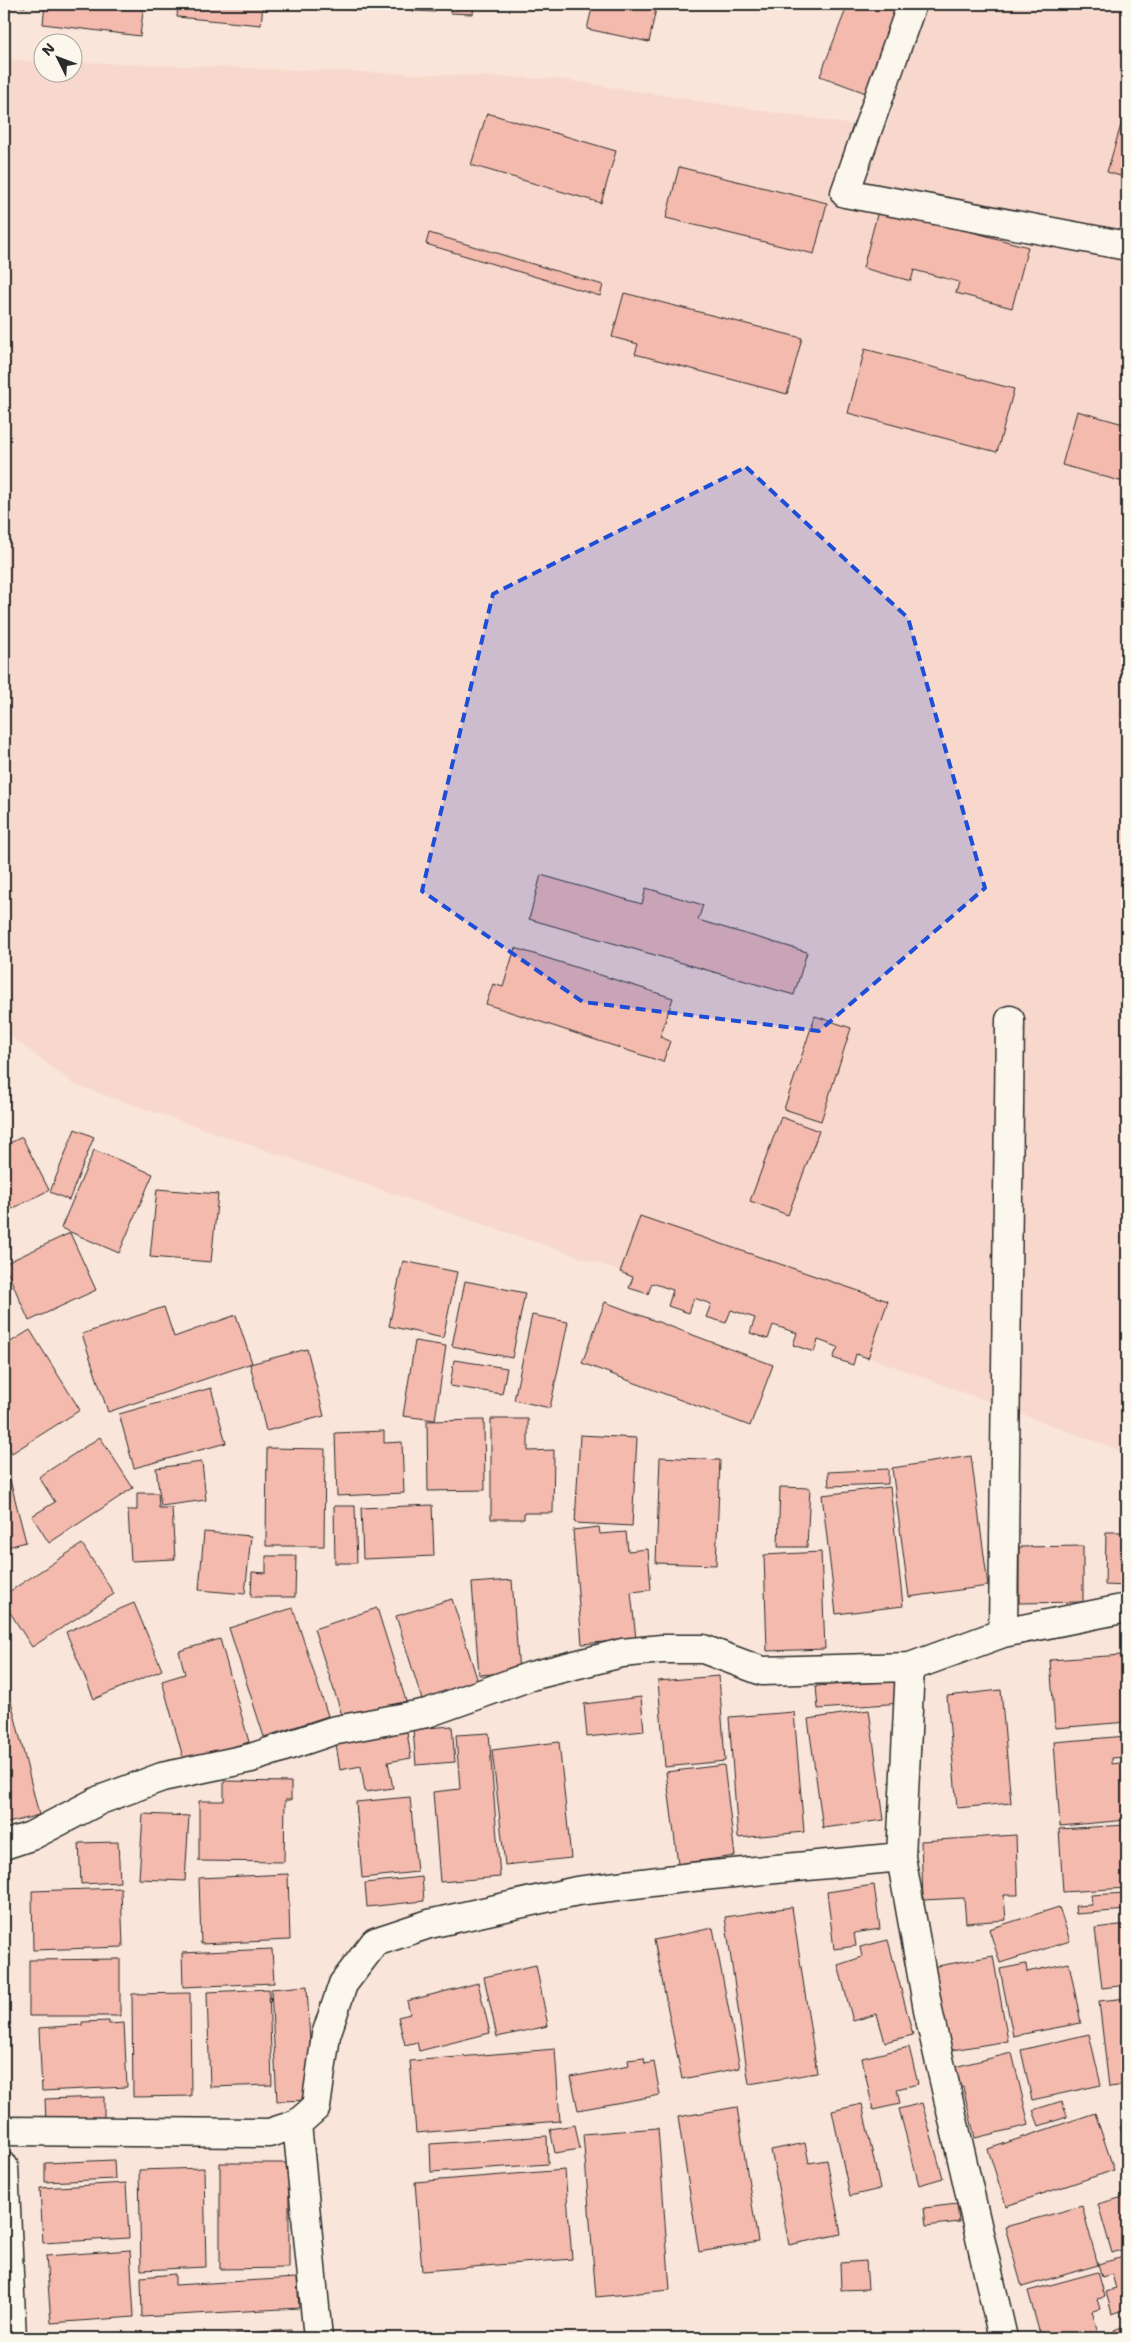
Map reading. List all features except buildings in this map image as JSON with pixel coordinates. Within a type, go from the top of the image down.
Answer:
[{"type":"street","points":[[912,4],[845,193],[1127,246]]},
{"type":"street","points":[[1003,1633],[1010,1020]]},
{"type":"street","points":[[4,1845],[31,1836],[100,1800],[162,1777],[251,1758],[332,1732],[427,1713],[531,1676],[622,1653],[662,1649],[703,1649],[762,1671],[910,1667],[1003,1633],[1127,1608]]},
{"type":"street","points":[[910,1667],[901,1858],[929,2016],[1003,2338]]},
{"type":"street","points":[[4,2131],[269,2133],[297,2124],[316,2107],[326,2035],[342,1984],[375,1942],[429,1924],[577,1891],[692,1877],[901,1858]]},
{"type":"street","points":[[297,2124],[318,2338]]},
{"type":"street","points":[[4,2167],[12,2338]]},
{"type":"highlighted area","points":[[746,467],[908,618],[985,888],[819,1031],[583,1002],[422,891],[493,594]]},
{"type":"shaded area","points":[[926,4],[1127,4],[1127,1453],[814,1337],[75,1085],[4,1031],[4,60],[32,61],[32,82],[82,82],[82,62],[558,79],[886,130]]}]
